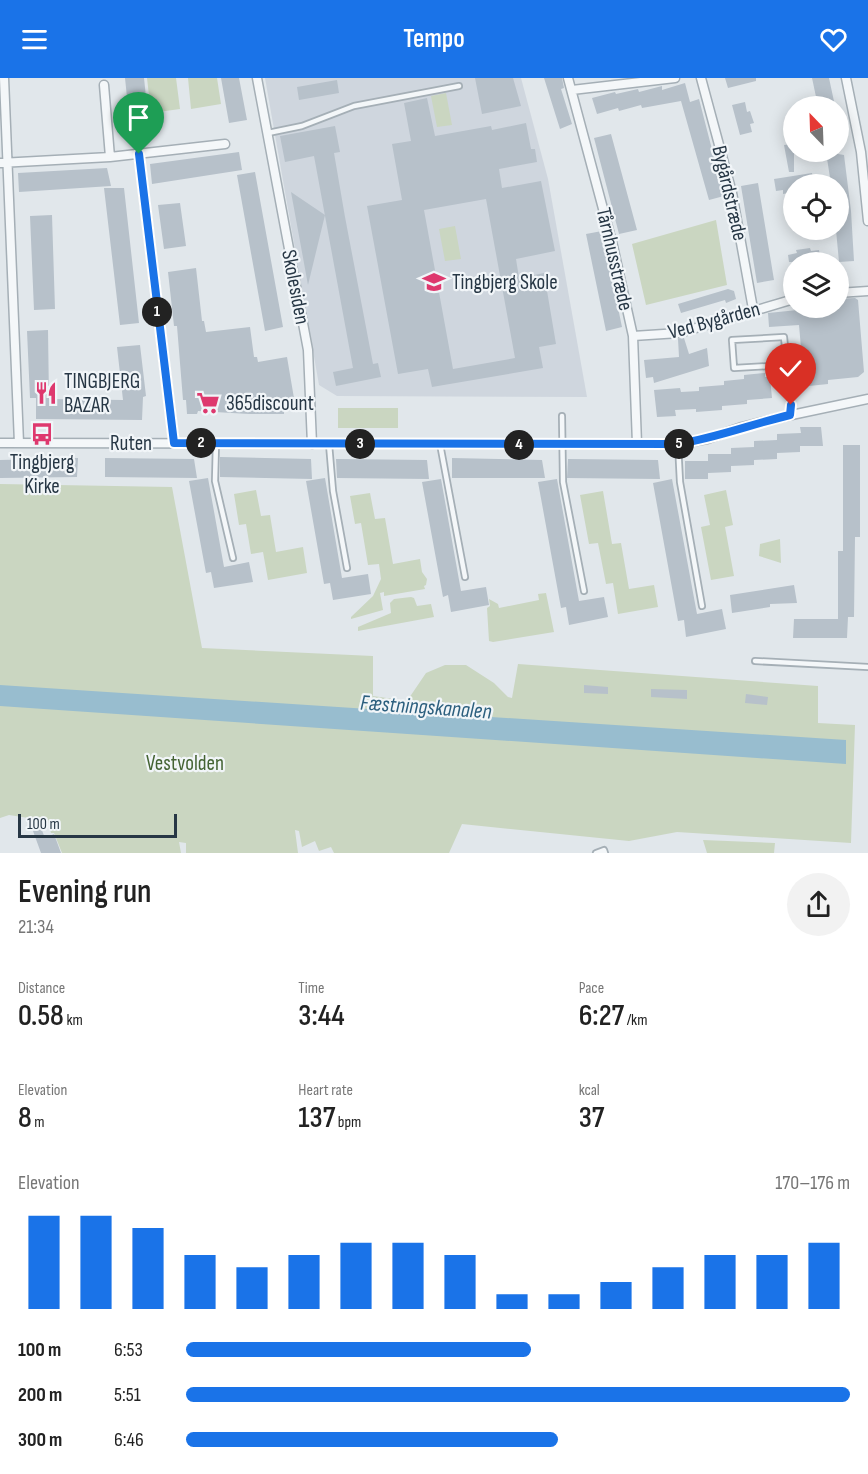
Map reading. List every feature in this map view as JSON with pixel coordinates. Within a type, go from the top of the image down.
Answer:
[{"type":"street","points":[[4,78],[3,163],[11,249],[18,443]]},
{"type":"street","name":"Skolesiden","points":[[257,78],[308,350],[312,444]]},
{"type":"street","name":"Tårnhusstræde","points":[[568,78],[614,246],[633,336],[637,444]]},
{"type":"street","points":[[572,90],[675,78]]},
{"type":"street","name":"Bygårdstræde","points":[[701,78],[732,193],[753,309]]},
{"type":"street","points":[[846,78],[861,152],[868,221]]},
{"type":"street","points":[[104,85],[110,157]]},
{"type":"street","points":[[3,163],[110,157],[225,144]]},
{"type":"street","points":[[139,154],[174,443]]},
{"type":"street","points":[[849,293],[868,291]]},
{"type":"street","name":"Ved Bygården","points":[[633,336],[679,333],[783,301]]},
{"type":"street","name":"Ruten","points":[[0,442],[678,444],[707,439],[742,427],[790,415],[868,399]]},
{"type":"lane","points":[[268,133],[302,126],[354,106],[459,86]]},
{"type":"lane","points":[[787,365],[735,368],[732,340],[784,337],[787,365],[791,405],[790,415]]},
{"type":"lane","points":[[562,416],[563,482],[584,591]]},
{"type":"lane","points":[[216,443],[215,481],[233,558]]},
{"type":"lane","points":[[329,444],[333,490],[347,568]]},
{"type":"lane","points":[[440,444],[465,577]]},
{"type":"lane","points":[[678,444],[680,482],[702,606]]},
{"type":"lane","points":[[755,661],[868,667]]},
{"type":"lane","points":[[596,853],[604,850],[606,853]]},
{"type":"shaded area","name":"Tingbjerg Skole","points":[[265,78],[521,78],[548,179],[587,397],[337,396],[319,385]]},
{"type":"green space","points":[[147,78],[176,78],[180,109],[151,113]]},
{"type":"green space","points":[[188,78],[217,78],[221,104],[191,109]]},
{"type":"green space","points":[[446,93],[452,125],[437,127],[431,96]]},
{"type":"green space","points":[[716,220],[727,285],[646,305],[632,244]]},
{"type":"green space","points":[[455,226],[461,259],[445,261],[439,229]]},
{"type":"green space","points":[[338,408],[398,408],[398,428],[338,428]]},
{"type":"green space","name":"Vestvolden","points":[[0,484],[172,487],[202,648],[373,656],[373,696],[407,701],[426,673],[445,665],[466,665],[512,698],[518,664],[818,686],[818,723],[855,725],[851,843],[677,832],[629,841],[462,824],[449,853],[334,853],[331,847],[319,851],[315,841],[302,847],[299,831],[295,830],[298,853],[186,853],[186,843],[179,842],[181,853],[62,853],[54,833],[51,833],[48,821],[9,815],[0,818]]},
{"type":"green space","points":[[256,490],[261,516],[270,515],[276,552],[303,547],[307,573],[268,580],[263,552],[251,554],[246,524],[239,525],[234,494]]},
{"type":"green space","points":[[726,490],[733,525],[725,527],[734,576],[711,580],[701,527],[710,525],[704,495]]},
{"type":"green space","points":[[603,491],[612,544],[621,543],[629,589],[654,585],[658,607],[618,614],[613,583],[606,584],[598,543],[589,544],[580,495]]},
{"type":"green space","points":[[370,493],[375,519],[385,518],[393,564],[420,559],[422,572],[427,579],[425,589],[384,596],[384,592],[380,593],[383,610],[351,619],[373,596],[381,579],[379,564],[368,565],[361,523],[355,524],[350,496]]},
{"type":"green space","points":[[780,539],[781,563],[759,556],[760,544]]},
{"type":"green space","points":[[546,593],[554,632],[489,641],[487,608],[490,606],[489,599],[498,604],[499,608],[539,600],[538,594]]},
{"type":"green space","points":[[414,598],[417,606],[431,604],[434,617],[358,631],[358,627],[391,613],[390,603],[394,599]]},
{"type":"green space","points":[[703,840],[775,843],[774,853],[707,853]]},
{"type":"water","points":[[0,685],[846,740],[846,764],[0,706]]},
{"type":"building","points":[[125,78],[144,78],[150,135],[131,136]]},
{"type":"building","points":[[221,78],[239,78],[247,120],[229,123]]},
{"type":"building","points":[[475,78],[513,78],[521,106],[482,114]]},
{"type":"building","points":[[544,78],[562,78],[564,88],[561,89],[572,124],[560,129]]},
{"type":"building","points":[[725,78],[756,78],[756,81],[728,88]]},
{"type":"building","points":[[812,78],[829,78],[833,96],[816,96]]},
{"type":"building","points":[[337,80],[339,93],[299,100],[297,87]]},
{"type":"building","points":[[685,83],[690,102],[699,99],[724,196],[709,200],[681,101],[642,108],[641,105],[619,111],[618,108],[597,114],[592,98],[638,89],[639,92],[662,86],[662,90]]},
{"type":"building","points":[[427,98],[435,136],[491,126],[492,130],[526,123],[531,149],[535,149],[537,162],[499,169],[502,188],[541,181],[555,251],[516,259],[519,278],[544,273],[556,344],[539,347],[543,368],[432,387],[428,369],[398,374],[367,206],[402,200],[392,144],[411,141],[404,103]],"holes":[[[486,199],[515,358],[453,369],[424,210]]]},
{"type":"building","points":[[745,102],[747,112],[750,111],[754,123],[750,124],[752,132],[740,135],[732,105]]},
{"type":"building","points":[[335,126],[340,152],[334,153],[345,217],[373,364],[378,363],[381,377],[336,386],[333,372],[353,368],[314,156],[285,162],[280,136]]},
{"type":"building","points":[[611,134],[637,230],[619,234],[594,138]]},
{"type":"building","points":[[239,152],[242,170],[152,184],[150,164]]},
{"type":"building","points":[[787,162],[794,162],[794,172],[789,172]]},
{"type":"building","points":[[828,162],[845,162],[846,174],[829,174]]},
{"type":"building","points":[[107,168],[111,186],[19,192],[18,173]]},
{"type":"building","points":[[255,172],[283,327],[265,331],[237,175]]},
{"type":"building","points":[[783,178],[783,190],[776,191],[774,179]]},
{"type":"building","points":[[758,183],[774,280],[757,283],[741,186]]},
{"type":"building","points":[[104,188],[124,188],[139,323],[120,325]]},
{"type":"building","points":[[291,192],[325,215],[308,285]]},
{"type":"building","points":[[849,195],[854,261],[849,261],[849,252],[838,252],[837,240],[849,240]]},
{"type":"building","points":[[180,203],[186,246],[164,249],[158,205]]},
{"type":"building","points":[[52,215],[55,309],[34,310],[30,216]]},
{"type":"building","points":[[602,231],[622,327],[606,331],[586,234]]},
{"type":"building","points":[[810,248],[811,251],[819,250],[819,252],[797,252],[796,250]]},
{"type":"building","points":[[196,268],[202,321],[204,321],[206,332],[250,327],[254,357],[257,357],[258,362],[287,357],[296,410],[284,411],[284,414],[198,411],[197,414],[187,414],[186,400],[183,400],[177,326],[174,326],[168,272]]},
{"type":"building","points":[[728,289],[734,291],[736,299],[681,313],[678,304]]},
{"type":"building","points":[[849,298],[858,300],[864,372],[858,377],[828,380],[828,384],[809,386],[804,382],[799,325],[769,327],[768,313],[783,312],[783,318],[849,318]]},
{"type":"building","points":[[48,330],[49,399],[123,400],[117,347],[140,345],[146,396],[143,397],[142,420],[36,419],[36,398],[30,398],[27,331]]},
{"type":"building","points":[[684,338],[689,354],[707,348],[709,366],[654,383],[653,377],[646,378],[644,360],[679,357],[678,339]]},
{"type":"building","points":[[765,373],[765,377],[770,377],[772,398],[747,400],[747,404],[722,406],[722,410],[696,412],[696,409],[675,410],[676,416],[657,417],[654,390],[680,388],[681,392],[699,391],[699,387],[724,385],[724,381],[744,379],[744,375]]},
{"type":"building","points":[[800,427],[821,427],[823,446],[800,446],[800,452],[777,453],[777,459],[754,460],[754,465],[731,466],[731,472],[708,473],[708,479],[685,479],[685,461],[708,461],[708,454],[731,454],[731,448],[754,447],[754,441],[777,440],[777,434],[801,433]]},
{"type":"building","points":[[843,445],[860,445],[860,537],[855,537],[854,617],[848,617],[847,638],[793,638],[794,619],[838,619],[838,551],[843,551]]},
{"type":"building","points":[[220,457],[311,459],[312,479],[220,477]]},
{"type":"building","points":[[78,458],[77,477],[0,478],[0,460]]},
{"type":"building","points":[[105,458],[194,459],[197,478],[105,477]]},
{"type":"building","points":[[452,458],[542,460],[545,478],[452,478]]},
{"type":"building","points":[[336,459],[427,460],[429,479],[337,478]]},
{"type":"building","points":[[568,459],[658,460],[660,479],[567,478]]},
{"type":"building","points":[[208,478],[224,567],[249,562],[253,582],[214,588],[211,572],[206,573],[189,481]]},
{"type":"building","points":[[325,478],[342,578],[368,574],[371,594],[333,600],[330,583],[324,584],[306,481]]},
{"type":"building","points":[[441,479],[461,591],[486,587],[489,605],[451,612],[448,595],[443,597],[422,482]]},
{"type":"building","points":[[557,479],[579,601],[604,597],[608,617],[569,625],[566,607],[561,608],[538,482]]},
{"type":"building","points":[[672,479],[697,614],[722,609],[726,629],[686,637],[684,620],[678,621],[653,483]]},
{"type":"building","points":[[794,585],[797,603],[770,604],[770,607],[732,613],[730,595]]},
{"type":"building","points":[[584,685],[608,687],[608,694],[584,693]]},
{"type":"building","points":[[651,689],[687,690],[687,699],[651,697]]},
{"type":"building","points":[[746,694],[768,697],[767,705],[745,703]]},
{"type":"building","points":[[41,828],[45,838],[54,834],[61,853],[41,853],[33,831]]},
{"type":"place","name":"Tingbjerg Skole","points":[[434,282]]},
{"type":"place","name":"TINGBJERG BAZAR","points":[[46,393]]},
{"type":"place","name":"365discount","points":[[208,403]]},
{"type":"place","name":"Tingbjerg Kirke","points":[[42,434]]},
{"type":"route","points":[[139,154],[174,443],[678,444],[707,439],[742,427],[790,415],[791,405]]},
{"type":"water label","name":"Fæstningskanalen","points":[[426,706]]}]
